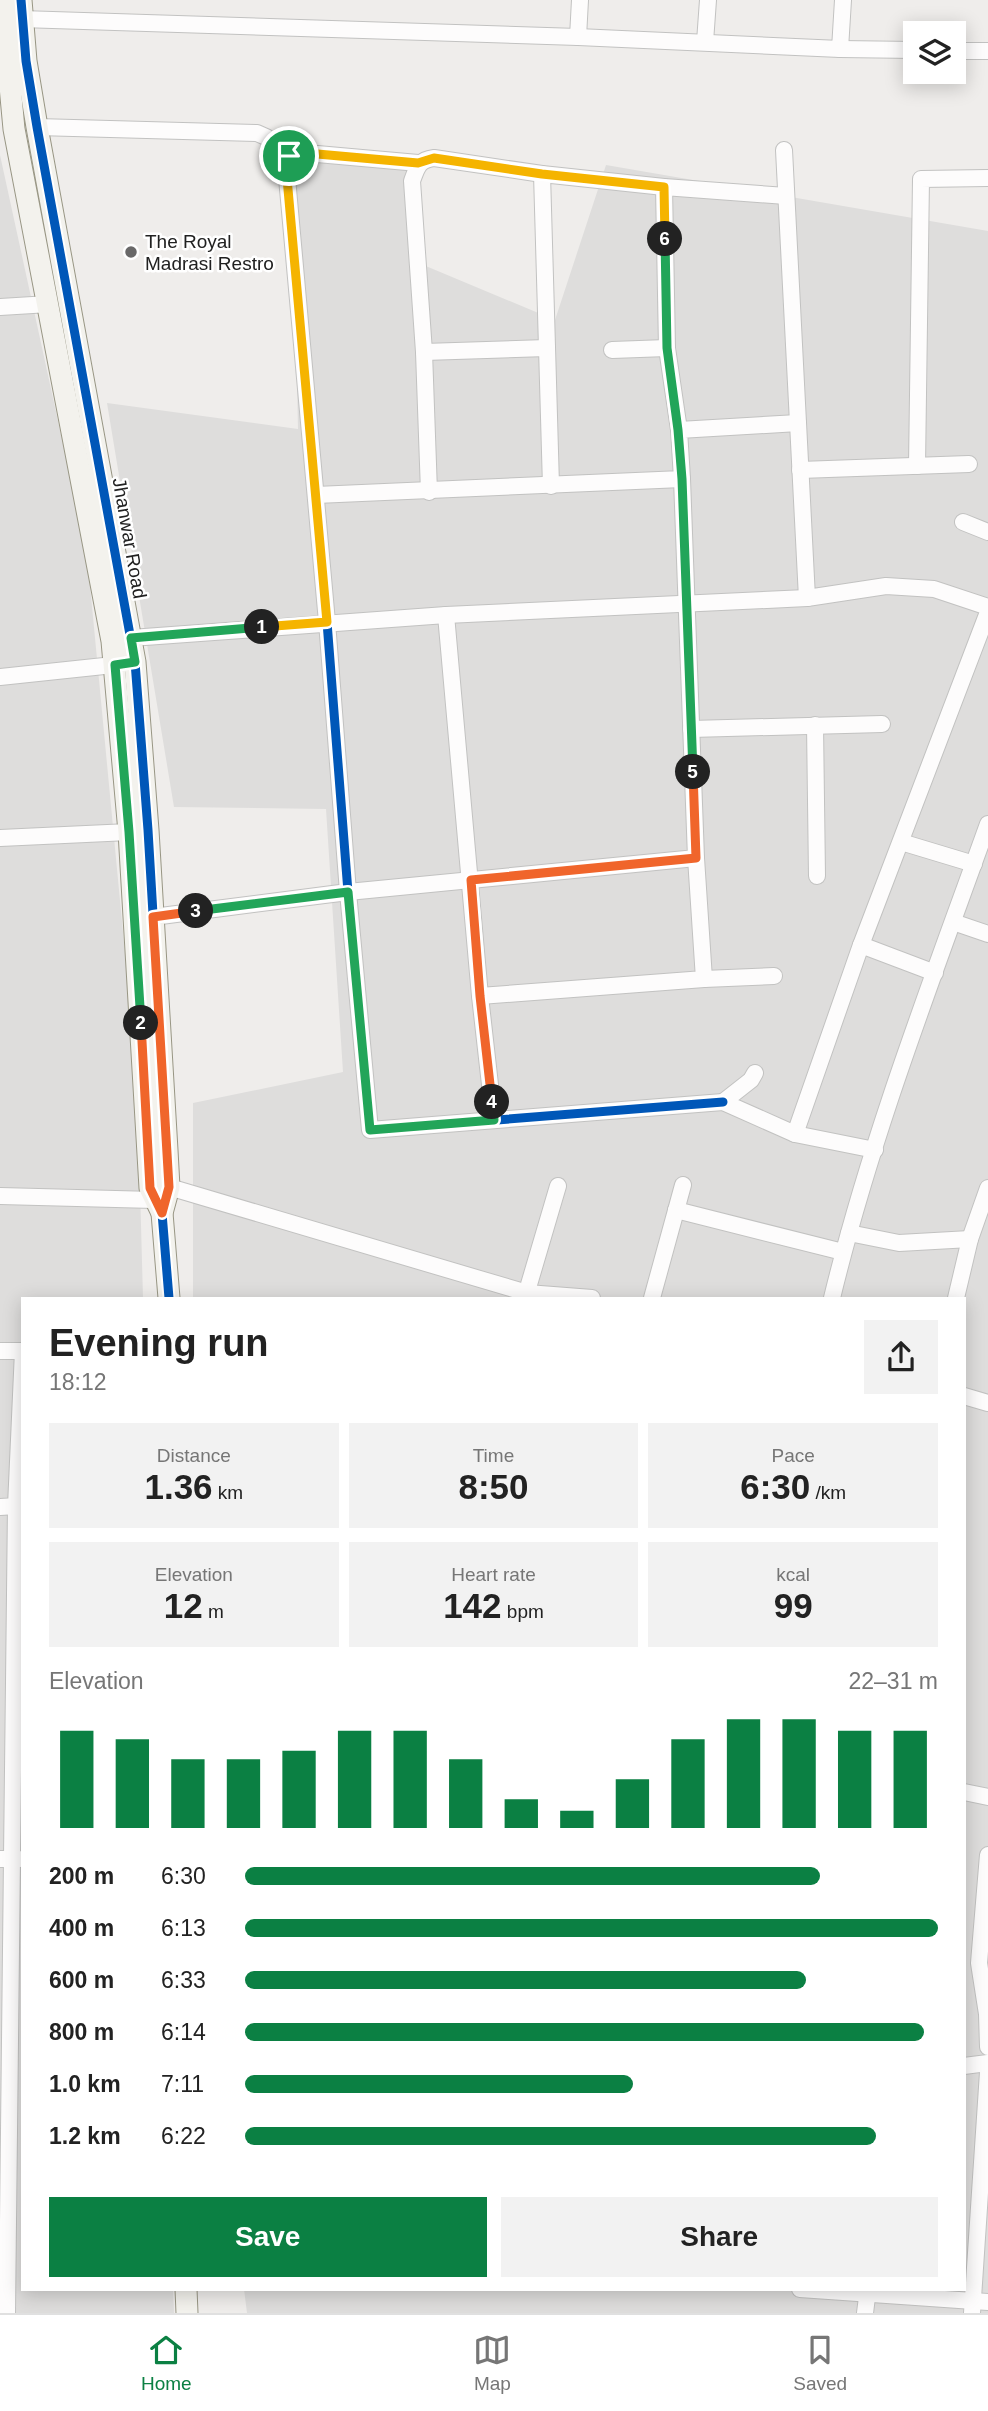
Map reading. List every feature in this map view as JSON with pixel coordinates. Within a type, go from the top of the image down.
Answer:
[{"type":"street","name":"Jhanwar Road","points":[[2,0],[7,129],[49,304],[112,641],[125,664],[153,917],[162,1200]]},
{"type":"street","points":[[578,37],[580,0]]},
{"type":"street","points":[[705,42],[708,0]]},
{"type":"street","points":[[840,49],[843,0]]},
{"type":"street","name":"Jhanwar Road","points":[[21,10],[37,127],[131,638],[125,664],[129,832],[150,1188],[162,1200]]},
{"type":"street","points":[[21,10],[903,50]]},
{"type":"street","points":[[966,51],[988,51]]},
{"type":"street","points":[[37,127],[257,133],[289,156]]},
{"type":"street","points":[[784,150],[807,598]]},
{"type":"street","points":[[786,196],[542,174],[434,158],[418,163],[295,152],[289,156],[286,167],[370,1130],[723,1102],[795,1134],[875,1150]]},
{"type":"street","points":[[418,163],[412,181],[424,352],[429,492]]},
{"type":"street","points":[[542,174],[551,486]]},
{"type":"street","points":[[917,466],[921,179],[988,178]]},
{"type":"street","points":[[664,187],[667,348],[682,479],[696,858],[704,979]]},
{"type":"street","points":[[0,307],[49,304]]},
{"type":"street","points":[[424,352],[547,348]]},
{"type":"street","points":[[612,350],[667,348]]},
{"type":"street","points":[[678,430],[798,423]]},
{"type":"street","points":[[800,470],[969,464]]},
{"type":"street","points":[[316,495],[682,479]]},
{"type":"street","points":[[963,522],[988,531]]},
{"type":"street","points":[[131,638],[327,622],[807,598],[886,586],[934,589],[988,609],[861,945],[795,1134]]},
{"type":"street","points":[[446,615],[480,996],[494,1120]]},
{"type":"street","points":[[0,677],[125,664]]},
{"type":"street","points":[[691,729],[883,724]]},
{"type":"street","points":[[815,725],[817,876]]},
{"type":"street","points":[[832,1297],[843,1252],[902,1064],[988,824]]},
{"type":"street","points":[[0,838],[129,832]]},
{"type":"street","points":[[901,842],[974,864]]},
{"type":"street","points":[[153,917],[348,892],[696,858]]},
{"type":"street","points":[[953,922],[988,934]]},
{"type":"street","points":[[861,945],[935,973]]},
{"type":"street","points":[[480,996],[774,976]]},
{"type":"street","points":[[723,1102],[751,1080],[755,1073]]},
{"type":"street","points":[[652,1297],[683,1185]]},
{"type":"street","points":[[526,1296],[558,1186]]},
{"type":"street","points":[[956,1297],[970,1239],[988,1188]]},
{"type":"street","points":[[0,1196],[162,1200],[526,1296],[559,1297]]},
{"type":"street","points":[[162,1200],[169,1297]]},
{"type":"street","points":[[676,1210],[843,1252]]},
{"type":"street","points":[[849,1233],[899,1243],[970,1239]]},
{"type":"street","points":[[0,1351],[21,1351]]},
{"type":"street","points":[[7,2313],[15,2204],[8,1506],[21,1372]]},
{"type":"street","points":[[966,1397],[988,1403]]},
{"type":"street","points":[[966,1792],[988,1797]]},
{"type":"street","points":[[988,1856],[977,1963],[987,2014],[988,2047]]},
{"type":"street","points":[[966,2066],[988,2063]]},
{"type":"street","points":[[865,2313],[868,2291],[978,2305],[988,2072]]},
{"type":"street","points":[[966,2174],[985,2171]]},
{"type":"street","points":[[186,2291],[187,2313]]},
{"type":"shaded area","points":[[292,140],[411,164],[421,264],[555,320],[606,165],[988,231],[988,2313],[247,2313],[244,2291],[966,2291],[966,1297],[193,1297],[193,1103],[343,1072],[326,809],[174,807],[107,403],[298,429]]},
{"type":"shaded area","points":[[0,155],[87,554],[137,1079],[143,1297],[21,1297],[21,2291],[173,2291],[174,2313],[0,2313]]},
{"type":"cycle path","points":[[21,0],[26,61],[37,127],[135,662],[148,830],[169,1187],[162,1213],[169,1297]]},
{"type":"cycle path","points":[[418,163],[295,152],[289,156],[286,167],[370,1130],[723,1102]]},
{"type":"place","name":"The Royal Madrasi Restro","points":[[131,252]]},
{"type":"route","points":[[295,152],[418,163],[434,158],[542,174],[664,187],[667,348],[682,479],[696,858],[471,880],[480,996],[494,1120],[370,1130],[348,892],[153,917],[169,1187],[162,1213],[150,1188],[129,832],[115,665],[135,662],[131,638],[327,622],[286,167],[289,156],[295,152]]}]
